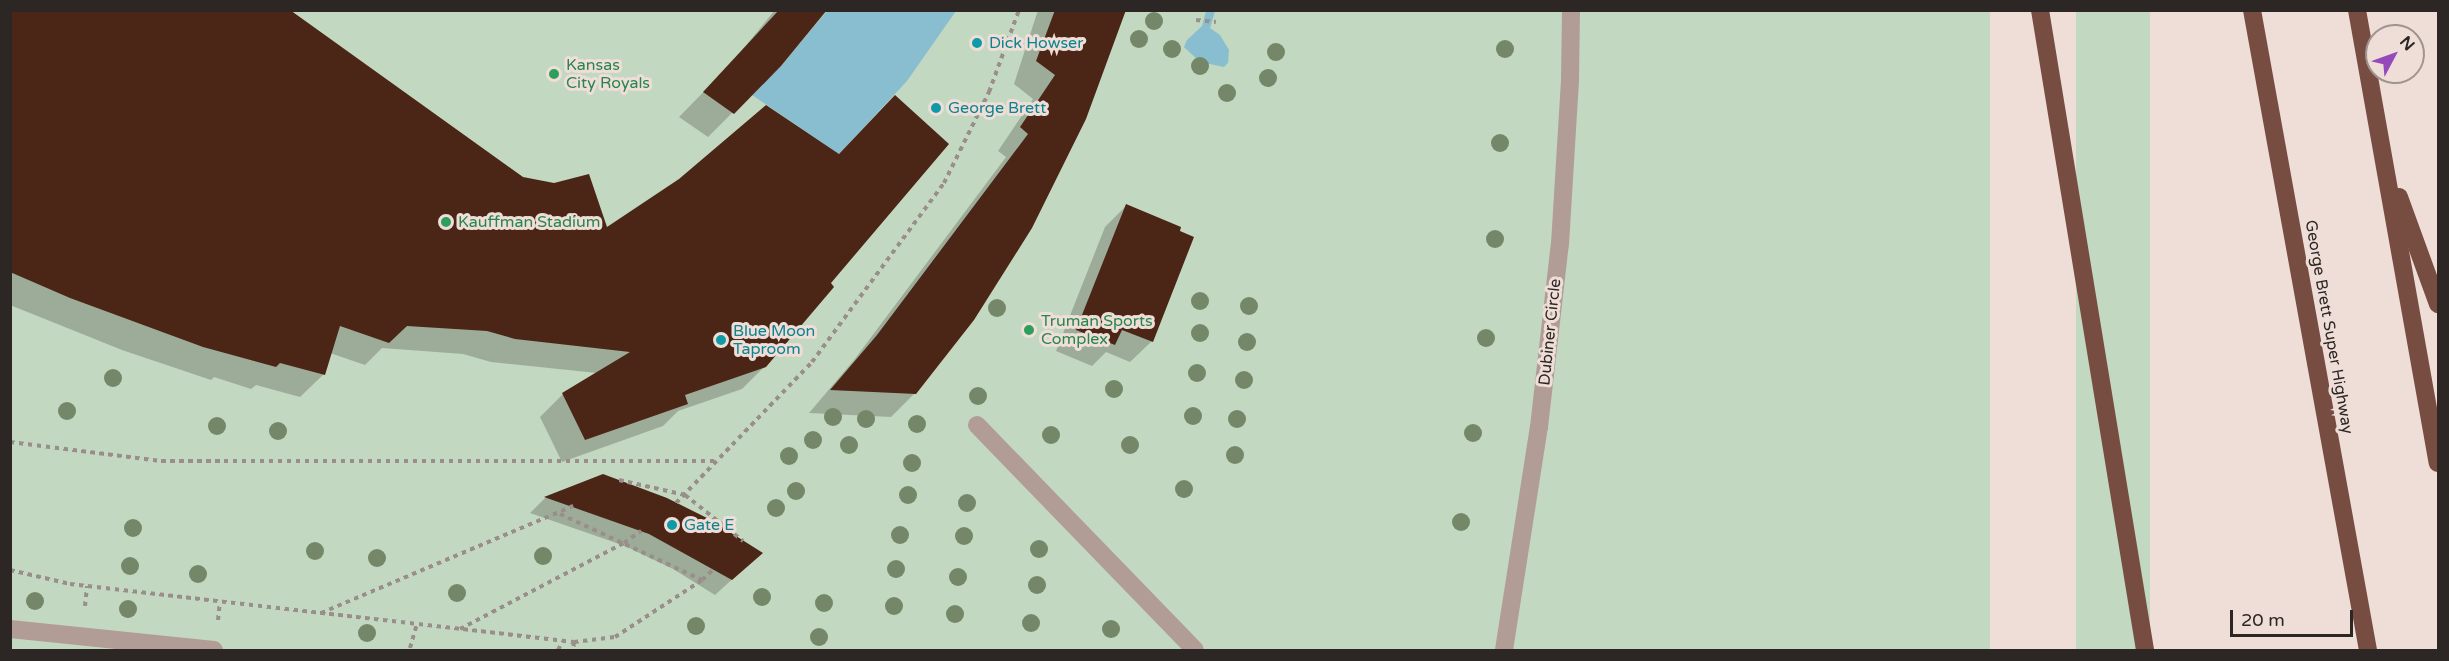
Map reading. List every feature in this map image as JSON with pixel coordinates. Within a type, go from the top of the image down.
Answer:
[{"type":"highway","points":[[2040,10],[2145,651]]},
{"type":"highway","name":"George Brett Super Highway","points":[[2252,10],[2368,651]]},
{"type":"highway","points":[[2357,10],[2439,463]]},
{"type":"highway","points":[[2382,150],[2439,304]]},
{"type":"street","name":"Dubiner Circle","points":[[1504,651],[1539,428],[1560,244],[1570,81],[1571,10]]},
{"type":"street","points":[[977,425],[1195,651]]},
{"type":"street","points":[[10,629],[214,651]]},
{"type":"path","points":[[676,503],[812,362],[944,183],[989,92],[1019,10]]},
{"type":"path","points":[[1196,20],[1216,22]]},
{"type":"path","points":[[10,442],[161,461],[718,461]]},
{"type":"path","points":[[619,480],[685,495],[743,541]]},
{"type":"path","points":[[320,613],[573,506]]},
{"type":"path","points":[[559,513],[702,580]]},
{"type":"path","points":[[460,629],[624,543],[641,531]]},
{"type":"path","points":[[10,570],[87,586],[574,642],[615,637],[702,580],[714,569]]},
{"type":"path","points":[[84,613],[87,586]]},
{"type":"path","points":[[218,624],[220,602]]},
{"type":"path","points":[[410,648],[417,624]]},
{"type":"path","points":[[558,651],[564,641]]},
{"type":"path","points":[[573,651],[574,642]]},
{"type":"green space","name":"Truman Sports Complex","points":[[10,11],[1990,11],[1990,650],[10,650]]},
{"type":"green space","points":[[2076,11],[2150,11],[2150,650],[2076,650]]},
{"type":"water","points":[[827,11],[956,11],[907,81],[839,154],[752,95],[781,66]]},
{"type":"water","points":[[1206,11],[1215,11],[1210,28],[1220,35],[1229,50],[1228,63],[1224,67],[1200,62],[1184,47],[1187,40],[1202,26]]},
{"type":"building","name":"Kauffman Stadium","points":[[10,10],[290,10],[523,177],[554,183],[589,174],[607,227],[679,179],[766,105],[839,154],[895,95],[949,144],[831,283],[834,287],[766,367],[685,395],[688,404],[585,440],[562,393],[630,352],[515,339],[487,331],[407,326],[389,343],[340,326],[325,375],[280,363],[276,367],[203,347],[70,298],[10,272]]},
{"type":"building","points":[[779,10],[827,10],[781,66],[734,114],[703,92]]},
{"type":"building","points":[[1055,10],[1126,10],[1086,119],[1032,228],[974,320],[916,394],[830,390],[877,335],[1028,134],[1020,127],[1055,75],[1036,61]]},
{"type":"building","points":[[1126,204],[1181,227],[1180,231],[1194,237],[1153,342],[1122,330],[1115,345],[1076,330]]},
{"type":"building","name":"Gate E","points":[[603,474],[667,498],[709,519],[763,553],[732,580],[649,534],[544,497]]},
{"type":"place","name":"Dick Howser","points":[[977,43]]},
{"type":"place","name":"Kansas City Royals","points":[[554,74]]},
{"type":"place","name":"George Brett","points":[[936,108]]},
{"type":"place","name":"Kauffman Stadium","points":[[446,222]]},
{"type":"place","name":"Truman Sports Complex","points":[[1029,330]]},
{"type":"place","name":"Blue Moon Taproom","points":[[721,340]]},
{"type":"place","name":"Gate E","points":[[672,525]]}]
